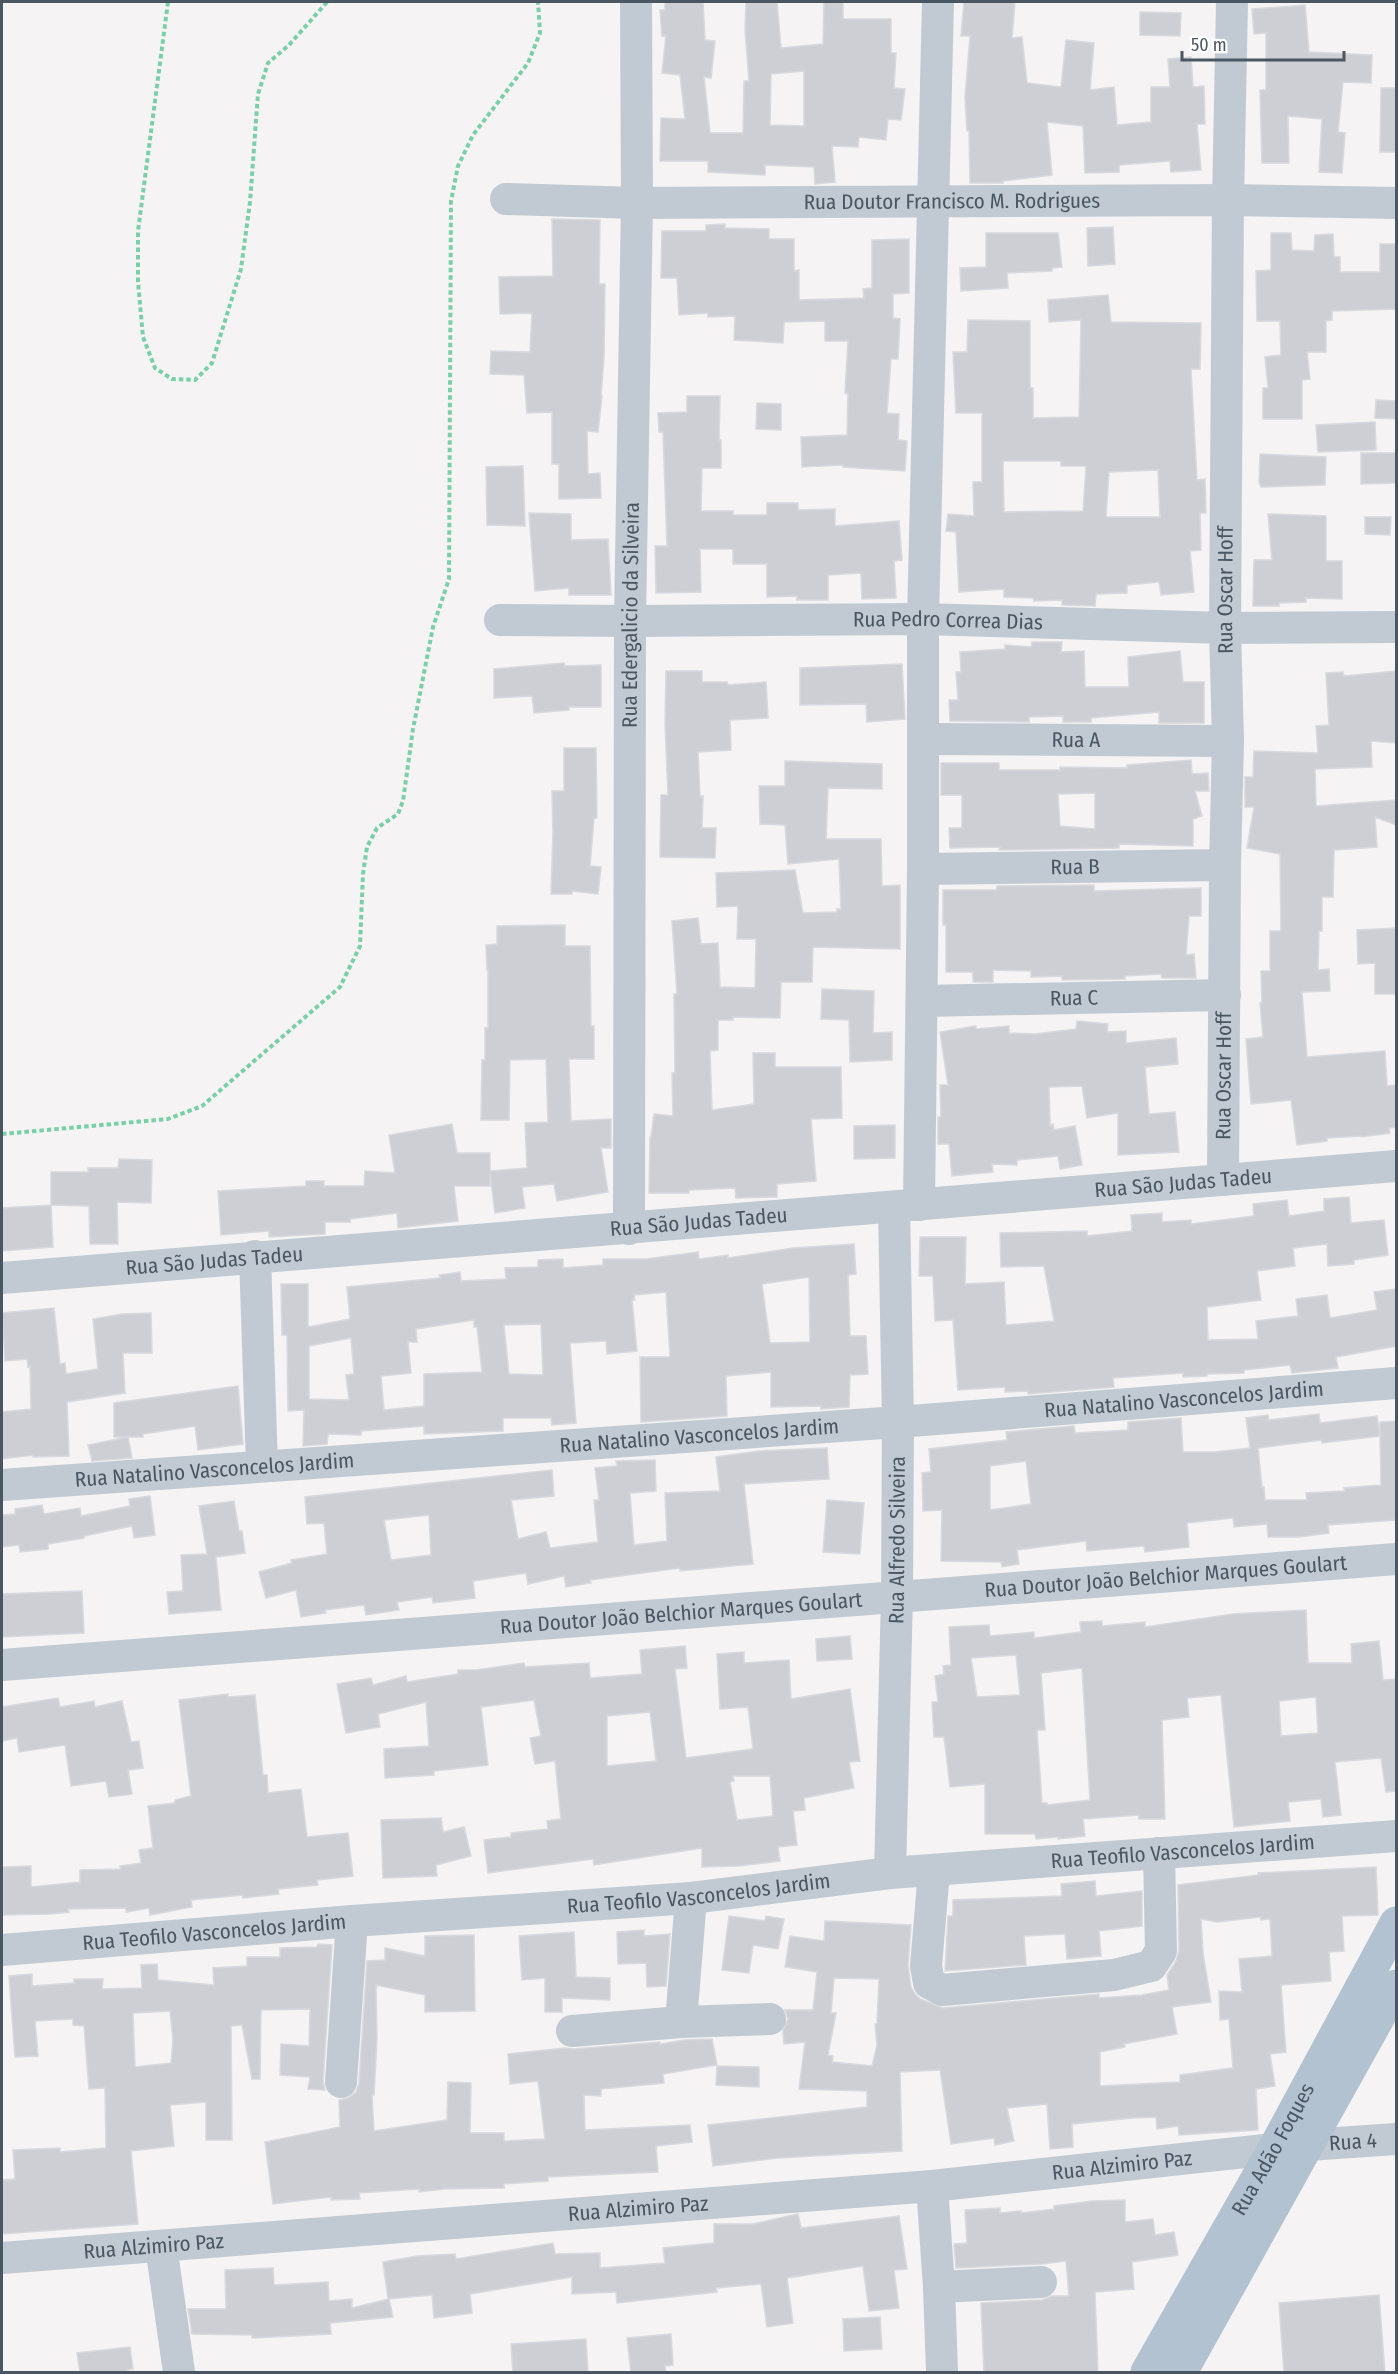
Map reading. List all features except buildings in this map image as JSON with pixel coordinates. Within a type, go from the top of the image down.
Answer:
[{"type":"main road","name":"Rua Adão Foques","points":[[1147,2373],[1274,2149],[1396,1923]]},
{"type":"main road","name":"Rua Adão Foques","points":[[1181,2373],[1396,1986]]},
{"type":"street","name":"Rua Edergalicio da Silveira","points":[[628,1229],[630,621],[637,203],[636,2]]},
{"type":"street","name":"Rua Alfredo Silveira","points":[[890,1873],[897,1596],[898,1422],[907,1206],[922,1001],[923,619],[938,2]]},
{"type":"street","name":"Rua Oscar Hoff","points":[[1223,1180],[1228,741],[1225,628],[1228,200],[1232,2]]},
{"type":"street","name":"Rua Doutor Francisco M. Rodrigues","points":[[506,199],[637,203],[1228,200],[1396,203]]},
{"type":"street","name":"Rua Pedro Correa Dias","points":[[500,620],[923,619],[1225,628],[1396,627]]},
{"type":"street","name":"Rua A","points":[[923,739],[1228,741]]},
{"type":"street","name":"Rua B","points":[[923,869],[1225,865]]},
{"type":"street","name":"Rua C","points":[[922,1001],[1225,995]]},
{"type":"street","name":"Rua São Judas Tadeu","points":[[2,1278],[1396,1166]]},
{"type":"street","points":[[255,1256],[262,1466]]},
{"type":"street","name":"Rua Natalino Vasconcelos Jardim","points":[[2,1485],[898,1422],[1396,1383]]},
{"type":"street","name":"Rua Doutor João Belchior Marques Goulart","points":[[2,1665],[1396,1559]]},
{"type":"street","name":"Rua Teofilo Vasconcelos Jardim","points":[[2,1950],[352,1921],[691,1898],[890,1873],[1396,1836]]},
{"type":"street","points":[[934,1870],[926,1965],[930,1983],[942,1990],[1114,1975],[1151,1966],[1161,1952],[1159,1853]]},
{"type":"street","points":[[681,2022],[691,1898]]},
{"type":"street","points":[[341,2082],[352,1921]]},
{"type":"street","points":[[572,2031],[681,2022],[770,2019]]},
{"type":"street","name":"Rua 4","points":[[1308,2145],[1396,2139]]},
{"type":"street","name":"Rua Alzimiro Paz","points":[[2,2258],[932,2186],[1274,2149]]},
{"type":"street","points":[[932,2186],[942,2373]]},
{"type":"street","points":[[161,2246],[179,2373]]},
{"type":"street","points":[[939,2288],[1041,2282]]},
{"type":"path","points":[[168,2],[138,231],[138,282],[143,337],[155,368],[172,379],[195,380],[212,363],[241,269],[250,202],[258,94],[268,63],[289,45],[327,2]]},
{"type":"path","points":[[2,1134],[168,1119],[202,1106],[340,987],[360,946],[363,874],[367,847],[376,828],[398,814],[404,801],[413,729],[433,627],[449,579],[452,201],[458,165],[473,135],[528,63],[540,33],[538,2]]}]
